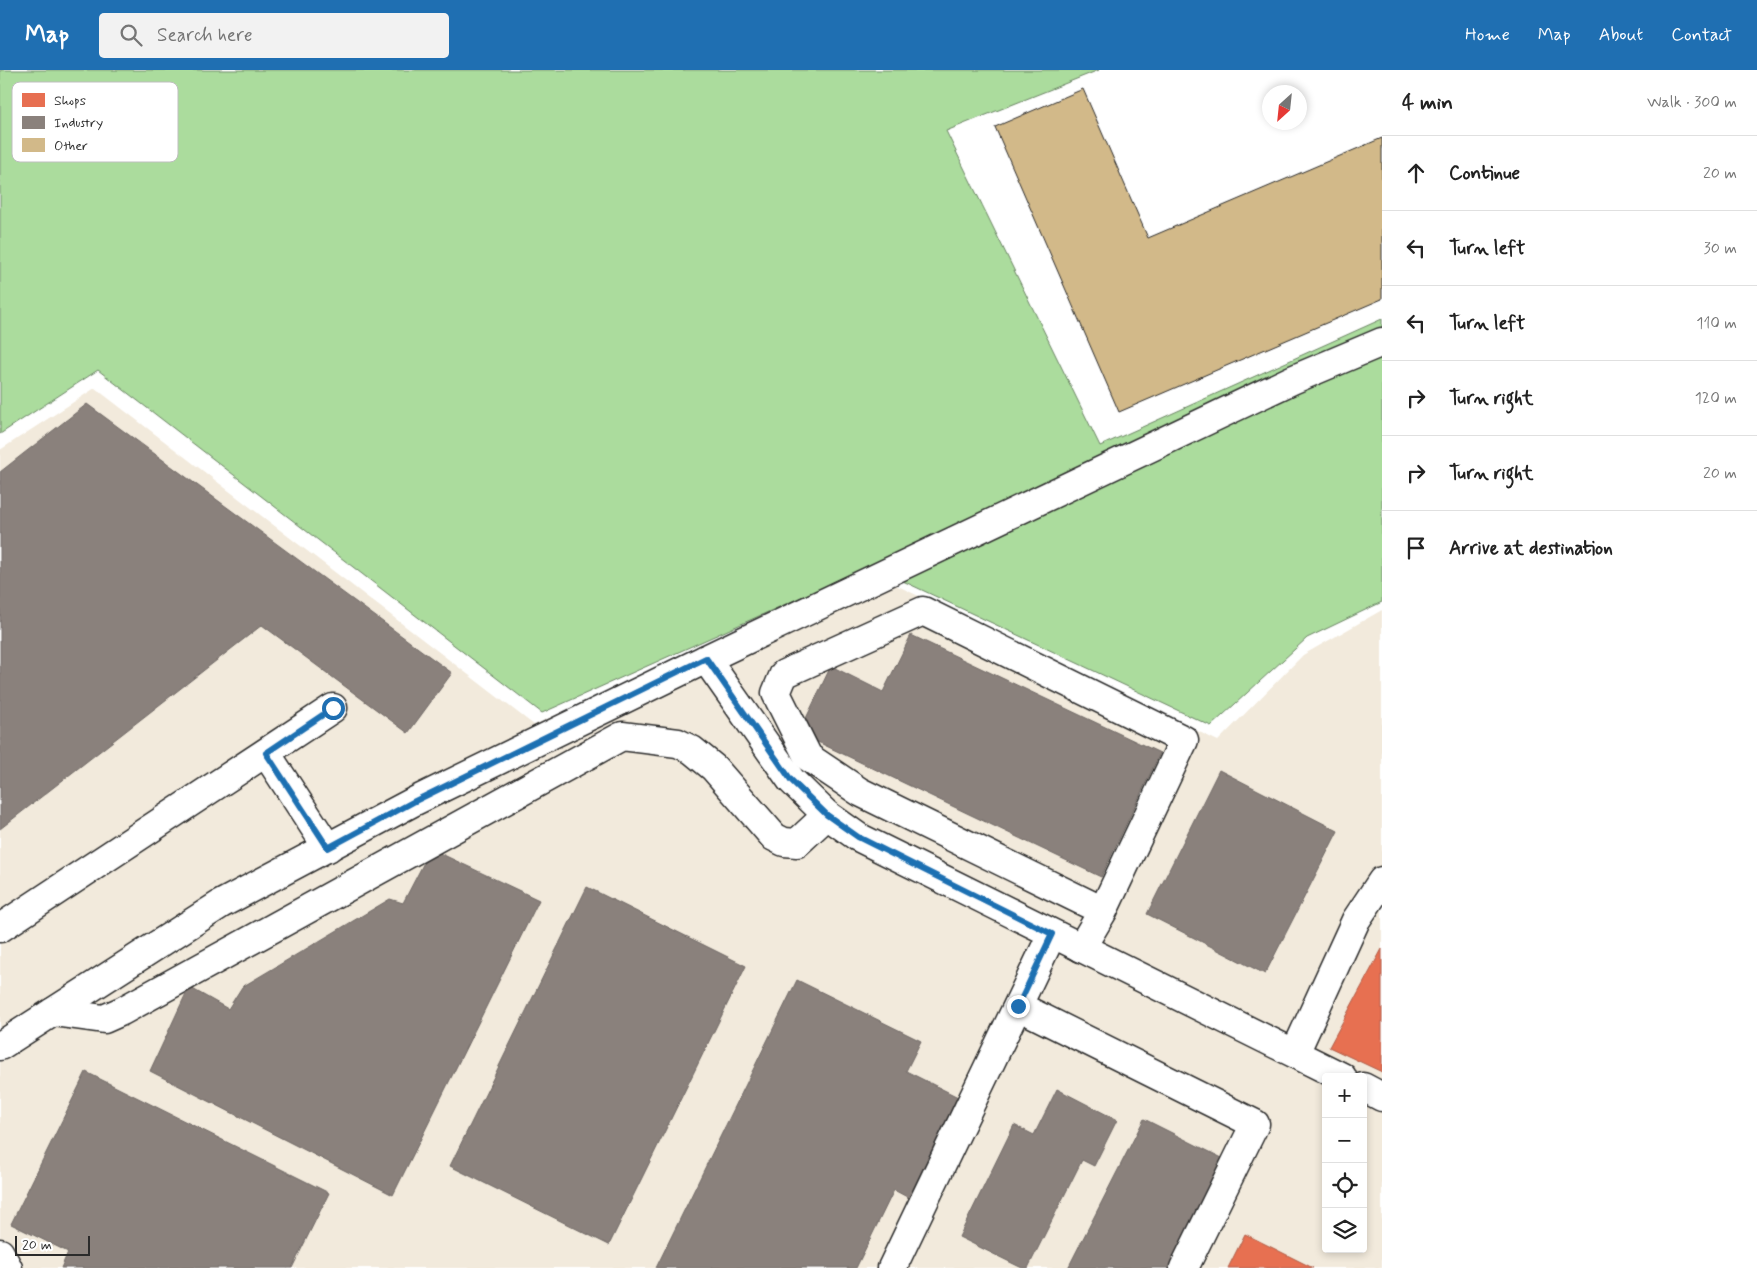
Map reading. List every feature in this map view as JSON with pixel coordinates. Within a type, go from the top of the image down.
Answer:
[{"type":"street","points":[[0,1046],[221,904],[413,802],[706,658],[1292,380],[1382,342]]},
{"type":"street","points":[[1081,948],[1103,911],[1184,740],[923,611],[784,674],[776,693],[808,757],[860,792],[1103,911]]},
{"type":"street","points":[[706,658],[791,780],[827,815],[858,837],[1334,1073]]},
{"type":"street","points":[[0,928],[333,708]]},
{"type":"street","points":[[53,1012],[104,1019],[122,1011],[622,736],[678,743],[692,750],[714,768],[774,837],[784,842],[797,843],[827,815]]},
{"type":"street","points":[[266,753],[328,848]]},
{"type":"street","points":[[1294,1053],[1356,920],[1382,881]]},
{"type":"street","points":[[892,1268],[1052,934]]},
{"type":"street","points":[[1018,1006],[1255,1124],[1184,1268]]},
{"type":"street","points":[[1367,1089],[1382,1097]]},
{"type":"street","points":[[0,1253],[8,1268]]},
{"type":"shaded area","points":[[95,388],[534,725],[869,572],[1218,741],[1303,655],[1382,610],[1382,1268],[0,1268],[0,450]]},
{"type":"green space","points":[[0,70],[1099,70],[946,131],[1100,446],[1382,319],[1382,602],[1307,638],[1211,726],[871,566],[542,713],[98,370],[0,434]]},
{"type":"building: Shops","points":[[1382,949],[1382,1072],[1329,1047]]},
{"type":"building: Shops","points":[[1245,1234],[1313,1268],[1228,1268]]},
{"type":"building: Industry","points":[[87,404],[452,673],[408,733],[262,625],[0,829],[0,472]]},
{"type":"building: Industry","points":[[911,635],[1160,753],[1101,877],[799,733],[831,666],[883,692]]},
{"type":"building: Industry","points":[[1219,770],[1338,831],[1265,974],[1147,914]]},
{"type":"building: Industry","points":[[431,849],[539,900],[393,1195],[150,1071],[189,987],[228,1009],[242,987],[390,899],[403,903]]},
{"type":"building: Industry","points":[[587,887],[746,966],[609,1245],[450,1166]]},
{"type":"building: Industry","points":[[797,980],[921,1041],[906,1071],[958,1097],[909,1198],[894,1190],[856,1268],[656,1268]]},
{"type":"building: Industry","points":[[86,1072],[329,1193],[292,1268],[61,1268],[68,1252],[11,1224]]},
{"type":"building: Industry","points":[[1057,1089],[1117,1120],[1094,1166],[1082,1160],[1028,1268],[1022,1268],[959,1237],[1014,1125],[1034,1135]]},
{"type":"building: Industry","points":[[1144,1119],[1226,1160],[1171,1268],[1068,1268]]},
{"type":"building: Other","points":[[1083,89],[1148,238],[1382,138],[1382,299],[1119,412],[995,127]]},
{"type":"route","points":[[333,708],[266,753],[328,848],[413,802],[706,658],[791,780],[827,815],[858,837],[1052,934],[1018,1006]]}]
